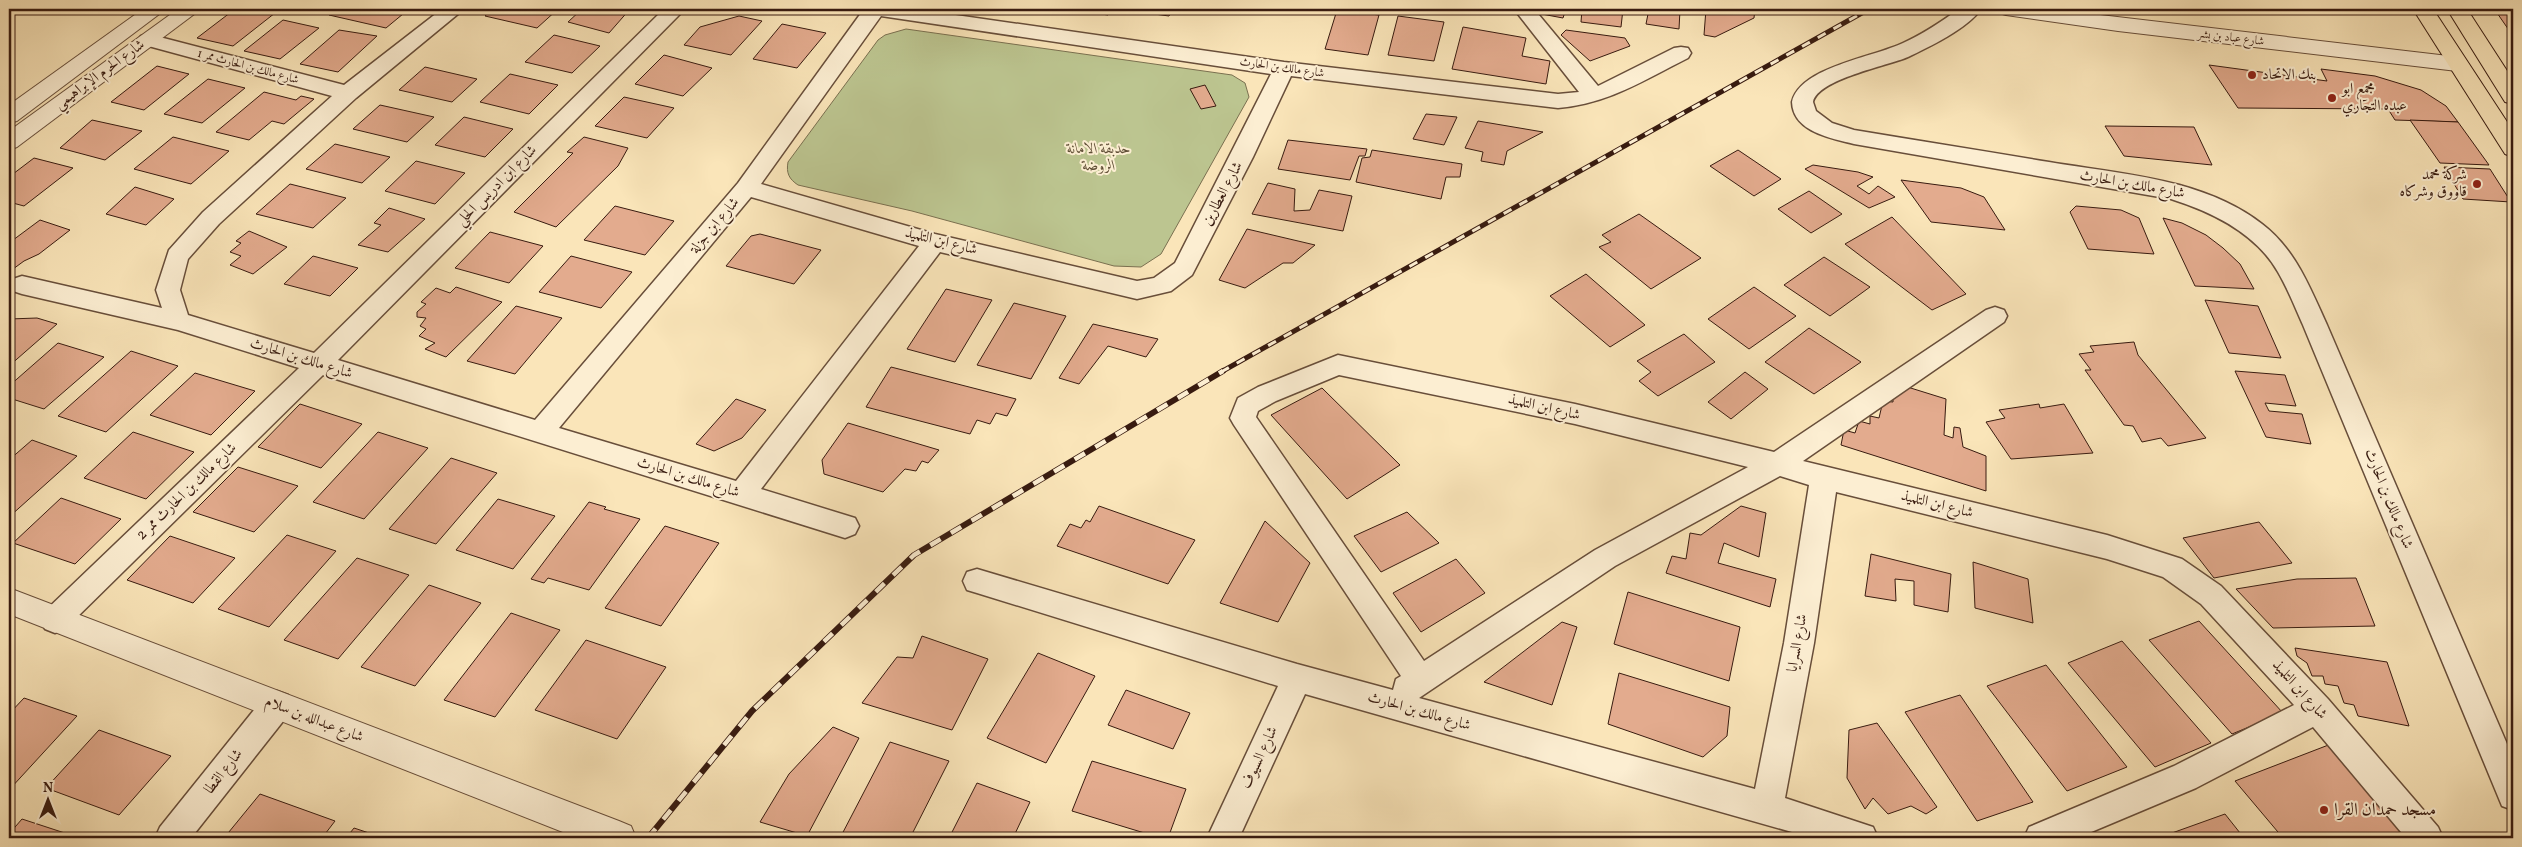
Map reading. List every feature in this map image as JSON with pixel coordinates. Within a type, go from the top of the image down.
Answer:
[{"type":"highway","points":[[2423,9],[2513,149]]},
{"type":"highway","points":[[2457,9],[2513,97]]},
{"type":"street","name":"شارع الحرم الإبراهيمي","points":[[9,116],[156,9]]},
{"type":"street","name":"شارع الحرم الإبراهيمي","points":[[9,142],[190,9]]},
{"type":"street","points":[[178,321],[168,290],[177,256],[211,218],[348,93],[454,9]]},
{"type":"street","name":"شارع ابن ادريس الحلي","points":[[319,364],[675,9]]},
{"type":"street","name":"شارع مالك بن الحارث","points":[[875,9],[1284,69],[1539,100],[1575,101],[1594,96],[1681,53]]},
{"type":"street","name":"شارع ابن جزلة","points":[[540,432],[746,188],[875,9]]},
{"type":"street","points":[[1524,9],[1594,96]]},
{"type":"street","name":"شارع مالك بن الحارث","points":[[1971,9],[1933,36],[1909,49],[1825,80],[1810,88],[1804,96],[1802,104],[1805,112],[1826,129],[1854,137],[2157,188],[2192,196],[2229,212],[2259,234],[2280,256],[2315,325],[2502,742],[2513,796]]},
{"type":"street","name":"شارع عباد بن بشر","points":[[2006,9],[2118,25],[2457,64]]},
{"type":"street","name":"شارع مالك بن الحارث ممر 1","points":[[148,40],[348,93]]},
{"type":"street","name":"شارع العطارين","points":[[1137,290],[1169,283],[1184,269],[1242,157],[1284,69]]},
{"type":"street","name":"شارع ابن التلميذ","points":[[746,188],[935,242],[1137,290]]},
{"type":"street","points":[[742,494],[935,242]]},
{"type":"street","name":"شارع مالك بن الحارث","points":[[22,285],[178,321],[845,526]]},
{"type":"street","points":[[1385,703],[1605,558],[1778,464],[1995,316]]},
{"type":"street","name":"شارع مالك بن الحارث ممر 2","points":[[55,620],[319,364]]},
{"type":"street","name":"شارع ابن التلميذ","points":[[1420,680],[1243,418],[1247,405],[1338,365],[1575,414],[1778,464],[1824,478],[2107,547],[2172,568],[2211,595],[2317,709],[2428,838]]},
{"type":"street","name":"شارع السرايا","points":[[1767,808],[1799,643],[1824,478]]},
{"type":"street","name":"شارع مالك بن الحارث","points":[[977,581],[1297,678],[1767,808],[1862,838]]},
{"type":"street","name":"شارع عبدالله بن سلام","points":[[9,601],[620,838]]},
{"type":"street","name":"شارع السيوف","points":[[1223,838],[1297,678]]},
{"type":"street","name":"شارع القطا","points":[[171,838],[277,705]]},
{"type":"street","points":[[2040,838],[2185,776],[2317,709]]},
{"type":"green space","name":"حدبقة الامانة الروضة","points":[[906,29],[1232,75],[1245,83],[1249,97],[1161,254],[1141,267],[1114,266],[912,211],[798,185],[792,180],[787,169],[788,162],[878,40],[885,35]]},
{"type":"building","points":[[235,9],[258,9],[275,13],[233,46],[197,38]]},
{"type":"building","points":[[337,9],[409,9],[386,28],[329,15]]},
{"type":"building","points":[[493,9],[558,9],[537,28],[485,16]]},
{"type":"building","points":[[582,9],[630,9],[609,33],[568,22]]},
{"type":"building","points":[[1067,9],[1112,9],[1108,15]]},
{"type":"building","points":[[1133,9],[1173,9],[1169,16],[1132,11]]},
{"type":"building","points":[[1532,9],[1566,9],[1563,18],[1531,12]]},
{"type":"building","points":[[1582,9],[1623,9],[1621,27],[1581,22]]},
{"type":"building","points":[[1649,9],[1680,10],[1679,29],[1646,24]]},
{"type":"building","points":[[1706,9],[1755,9],[1754,18],[1715,37],[1704,35]]},
{"type":"building","points":[[1337,10],[1379,15],[1368,55],[1325,49]]},
{"type":"building","points":[[2495,10],[2509,11],[2513,16],[2513,36]]},
{"type":"building","points":[[739,16],[762,21],[731,55],[684,45],[700,27]]},
{"type":"building","points":[[1398,16],[1444,22],[1434,61],[1388,55]]},
{"type":"building","points":[[283,20],[319,28],[280,59],[244,51]]},
{"type":"building","points":[[782,24],[826,33],[797,68],[753,59]]},
{"type":"building","points":[[1463,27],[1526,38],[1522,56],[1550,61],[1546,84],[1452,69]]},
{"type":"building","points":[[339,30],[377,36],[338,72],[300,64]]},
{"type":"building","points":[[1566,30],[1625,38],[1630,46],[1590,61],[1561,35]]},
{"type":"building","points":[[554,35],[600,46],[572,73],[525,62]]},
{"type":"building","points":[[664,55],[712,68],[683,96],[635,84]]},
{"type":"building","name":"مجمع ابو عبده التجاري","points":[[2209,65],[2327,81],[2321,69],[2375,76],[2421,90],[2446,106],[2458,122],[2395,120],[2388,109],[2238,108]]},
{"type":"building","points":[[157,66],[189,74],[144,110],[111,102]]},
{"type":"building","points":[[425,67],[477,79],[452,102],[399,90]]},
{"type":"building","points":[[510,74],[558,85],[529,114],[480,102]]},
{"type":"building","points":[[208,79],[245,88],[202,123],[164,114]]},
{"type":"building","points":[[1205,85],[1216,106],[1201,109],[1190,89]]},
{"type":"building","points":[[264,92],[296,100],[301,96],[314,99],[284,124],[272,121],[249,140],[216,132]]},
{"type":"building","points":[[624,97],[674,108],[647,138],[595,126]]},
{"type":"building","points":[[380,105],[434,117],[407,142],[353,129]]},
{"type":"building","points":[[1426,114],[1457,117],[1444,145],[1413,139]]},
{"type":"building","points":[[464,117],[513,129],[485,157],[435,145]]},
{"type":"building","points":[[92,120],[142,131],[105,160],[60,148]]},
{"type":"building","points":[[2410,120],[2458,122],[2489,165],[2440,163]]},
{"type":"building","points":[[1478,121],[1543,132],[1507,151],[1504,165],[1481,161],[1483,152],[1465,148]]},
{"type":"building","points":[[2105,126],[2194,127],[2212,165],[2124,156]]},
{"type":"building","points":[[173,137],[229,151],[191,184],[134,169]]},
{"type":"building","points":[[584,137],[628,148],[618,166],[556,227],[514,212],[573,153],[567,152]]},
{"type":"building","points":[[1288,140],[1367,149],[1365,156],[1359,156],[1350,180],[1278,169]]},
{"type":"building","points":[[335,144],[390,157],[362,183],[306,169]]},
{"type":"building","points":[[1372,150],[1462,164],[1460,177],[1446,177],[1441,199],[1356,182],[1362,158],[1370,157]]},
{"type":"building","points":[[1738,150],[1781,179],[1754,196],[1710,166]]},
{"type":"building","points":[[34,158],[73,168],[24,206],[9,202],[9,177]]},
{"type":"building","points":[[416,161],[465,173],[435,204],[385,191]]},
{"type":"building","points":[[1813,165],[1858,172],[1873,177],[1857,186],[1869,194],[1878,186],[1895,197],[1869,208],[1805,169]]},
{"type":"building","name":"شركة محمد قاووق وشركاه","points":[[2444,167],[2490,169],[2511,202],[2463,199]]},
{"type":"building","points":[[1901,180],[1961,188],[1984,197],[2005,230],[1931,222]]},
{"type":"building","points":[[1268,183],[1295,189],[1294,211],[1310,210],[1319,190],[1352,196],[1343,231],[1252,214]]},
{"type":"building","points":[[290,184],[346,198],[313,228],[256,214]]},
{"type":"building","points":[[135,187],[174,199],[146,225],[106,214]]},
{"type":"building","points":[[1809,191],[1842,214],[1811,233],[1778,209]]},
{"type":"building","points":[[615,206],[674,221],[645,255],[584,240]]},
{"type":"building","points":[[2076,206],[2121,210],[2139,218],[2154,254],[2088,249],[2070,212]]},
{"type":"building","points":[[389,208],[425,219],[388,252],[358,245],[381,225],[374,223]]},
{"type":"building","points":[[1639,214],[1701,258],[1651,289],[1599,247],[1611,242],[1602,235]]},
{"type":"building","points":[[1892,217],[1966,294],[1932,310],[1845,244]]},
{"type":"building","points":[[2163,218],[2182,223],[2206,235],[2223,248],[2240,264],[2254,289],[2195,286]]},
{"type":"building","points":[[40,220],[70,230],[39,254],[24,261],[9,272],[9,243]]},
{"type":"building","points":[[1247,229],[1315,245],[1293,263],[1283,263],[1245,288],[1219,280]]},
{"type":"building","points":[[249,231],[287,247],[253,274],[230,265],[241,256],[230,252],[241,243],[236,241]]},
{"type":"building","points":[[490,232],[543,246],[509,283],[455,268]]},
{"type":"building","points":[[760,234],[821,250],[794,284],[726,266],[751,236]]},
{"type":"building","points":[[313,256],[358,268],[330,296],[284,284]]},
{"type":"building","points":[[571,256],[632,272],[601,308],[539,292]]},
{"type":"building","points":[[1824,257],[1870,287],[1830,316],[1784,285]]},
{"type":"building","points":[[1586,274],[1645,325],[1610,347],[1550,296]]},
{"type":"building","points":[[456,287],[502,302],[446,357],[425,349],[435,343],[419,336],[426,329],[420,326],[426,318],[417,317],[417,312],[426,304],[421,302],[436,288],[450,293]]},
{"type":"building","points":[[1754,287],[1796,316],[1749,349],[1708,319]]},
{"type":"building","points":[[946,289],[992,300],[955,362],[907,349]]},
{"type":"building","points":[[2205,300],[2258,306],[2281,358],[2229,353]]},
{"type":"building","points":[[1014,303],[1066,316],[1031,379],[977,365]]},
{"type":"building","points":[[516,306],[562,318],[515,374],[467,361]]},
{"type":"building","points":[[37,318],[57,324],[9,366],[9,319]]},
{"type":"building","points":[[1093,324],[1158,339],[1146,357],[1108,346],[1079,384],[1059,378]]},
{"type":"building","points":[[1809,328],[1861,362],[1814,394],[1765,362]]},
{"type":"building","points":[[1684,334],[1715,362],[1658,396],[1639,381],[1651,372],[1637,361]]},
{"type":"building","points":[[2134,342],[2138,355],[2206,438],[2168,446],[2161,438],[2142,442],[2133,426],[2124,425],[2085,370],[2091,370],[2079,354],[2094,352],[2090,346]]},
{"type":"building","points":[[58,343],[104,357],[44,409],[9,398],[9,386]]},
{"type":"building","points":[[131,351],[178,366],[106,432],[58,416]]},
{"type":"building","points":[[891,367],[1016,399],[1007,416],[996,413],[990,424],[977,420],[970,434],[866,407]]},
{"type":"building","points":[[2235,371],[2285,375],[2296,406],[2265,403],[2269,411],[2302,414],[2311,444],[2266,437]]},
{"type":"building","points":[[1745,372],[1768,389],[1731,419],[1708,402]]},
{"type":"building","points":[[195,373],[255,391],[211,435],[150,415]]},
{"type":"building","points":[[1901,385],[1946,399],[1944,435],[1953,438],[1954,427],[1960,428],[1963,447],[1986,456],[1986,491],[1841,445],[1844,430],[1855,433],[1859,421],[1870,424],[1870,416],[1879,418],[1883,401],[1893,402],[1893,397],[1898,396]]},
{"type":"building","points":[[1322,388],[1400,465],[1347,499],[1271,415]]},
{"type":"building","points":[[736,399],[766,410],[742,438],[714,451],[696,444]]},
{"type":"building","points":[[300,404],[362,424],[321,468],[258,447]]},
{"type":"building","points":[[2039,404],[2040,408],[2064,404],[2093,453],[2011,459],[1986,422],[2005,418],[1999,410]]},
{"type":"building","points":[[848,423],[939,450],[928,463],[922,461],[916,471],[905,469],[883,492],[824,474],[822,460]]},
{"type":"building","points":[[133,432],[194,452],[146,499],[84,478]]},
{"type":"building","points":[[378,432],[428,448],[364,519],[313,502]]},
{"type":"building","points":[[32,440],[77,456],[9,517],[9,460]]},
{"type":"building","points":[[451,458],[497,473],[436,544],[389,529]]},
{"type":"building","points":[[238,467],[298,486],[254,532],[193,512]]},
{"type":"building","points":[[61,498],[121,519],[75,564],[13,543]]},
{"type":"building","points":[[498,499],[555,516],[513,569],[456,550]]},
{"type":"building","points":[[589,502],[606,507],[604,509],[640,519],[589,590],[548,578],[544,583],[531,579]]},
{"type":"building","points":[[1099,506],[1195,540],[1168,584],[1057,546],[1070,524],[1081,528],[1086,520],[1090,522]]},
{"type":"building","points":[[1741,506],[1766,513],[1759,557],[1724,543],[1718,563],[1776,579],[1770,607],[1666,573],[1672,556],[1686,559],[1690,533],[1701,535]]},
{"type":"building","points":[[1407,512],[1439,543],[1381,572],[1354,536]]},
{"type":"building","points":[[1265,521],[1310,563],[1278,622],[1220,603]]},
{"type":"building","points":[[2259,522],[2292,563],[2214,578],[2183,538]]},
{"type":"building","points":[[665,526],[719,543],[661,626],[605,608]]},
{"type":"building","points":[[287,535],[336,551],[269,627],[218,609]]},
{"type":"building","points":[[170,536],[235,558],[193,603],[127,580]]},
{"type":"building","points":[[1871,554],[1951,574],[1948,612],[1914,605],[1914,581],[1895,579],[1896,601],[1865,596]]},
{"type":"building","points":[[357,558],[409,575],[338,659],[284,640]]},
{"type":"building","points":[[1456,559],[1485,593],[1421,632],[1393,593]]},
{"type":"building","points":[[1973,562],[2028,579],[2033,623],[1975,608]]},
{"type":"building","points":[[2356,578],[2375,626],[2273,628],[2236,589],[2297,579]]},
{"type":"building","points":[[429,585],[481,603],[415,686],[361,667]]},
{"type":"building","points":[[1628,592],[1740,627],[1729,681],[1614,644]]},
{"type":"building","points":[[511,613],[560,630],[495,717],[444,700]]},
{"type":"building","points":[[2199,621],[2283,713],[2232,734],[2149,640]]},
{"type":"building","points":[[1562,622],[1577,627],[1552,705],[1484,682]]},
{"type":"building","points":[[922,636],[988,659],[952,730],[862,703],[897,657],[913,658]]},
{"type":"building","points":[[586,640],[666,667],[617,739],[535,710]]},
{"type":"building","points":[[2122,641],[2211,743],[2155,767],[2068,663]]},
{"type":"building","points":[[2295,648],[2387,662],[2409,726],[2358,716],[2354,705],[2344,703],[2338,686],[2325,684],[2323,676],[2312,676],[2307,663],[2297,656]]},
{"type":"building","points":[[1038,653],[1095,676],[1046,763],[987,738]]},
{"type":"building","points":[[2046,665],[2127,767],[2067,791],[1987,686]]},
{"type":"building","points":[[1619,673],[1730,707],[1727,736],[1703,757],[1608,724]]},
{"type":"building","points":[[1126,690],[1190,713],[1173,749],[1108,725]]},
{"type":"building","points":[[1960,695],[2033,802],[1977,821],[1905,712]]},
{"type":"building","points":[[24,698],[77,716],[9,790],[9,714]]},
{"type":"building","points":[[1877,723],[1937,807],[1926,814],[1911,806],[1888,814],[1873,798],[1865,809],[1847,778],[1849,730]]},
{"type":"building","points":[[833,727],[859,738],[807,836],[760,822],[789,774]]},
{"type":"building","points":[[99,730],[171,756],[119,815],[46,788]]},
{"type":"building","points":[[890,742],[949,761],[910,838],[840,838]]},
{"type":"building","name":"مسجد حمدان القرا","points":[[2331,744],[2415,838],[2283,838],[2235,781]]},
{"type":"building","points":[[1092,761],[1186,789],[1168,838],[1161,838],[1072,811]]},
{"type":"building","points":[[977,783],[1030,802],[1013,838],[949,838]]},
{"type":"building","points":[[260,794],[335,821],[322,838],[224,838]]},
{"type":"building","points":[[2225,814],[2244,838],[2158,838]]},
{"type":"building","points":[[22,819],[80,838],[9,838],[9,834]]},
{"type":"building","points":[[354,828],[384,838],[346,838]]},
{"type":"railway","points":[[1221,372],[1869,9]]},
{"type":"railway","points":[[648,838],[752,711],[914,555],[1223,371]]},
{"type":"place","name":"بنك الاتحاد","points":[[2252,75]]},
{"type":"place","name":"مجمع ابو عبده التجاري","points":[[2332,98]]},
{"type":"place","name":"شركة محمد قاووق وشركاه","points":[[2477,184]]},
{"type":"place","name":"مسجد حمدان القرا","points":[[2324,810]]}]
